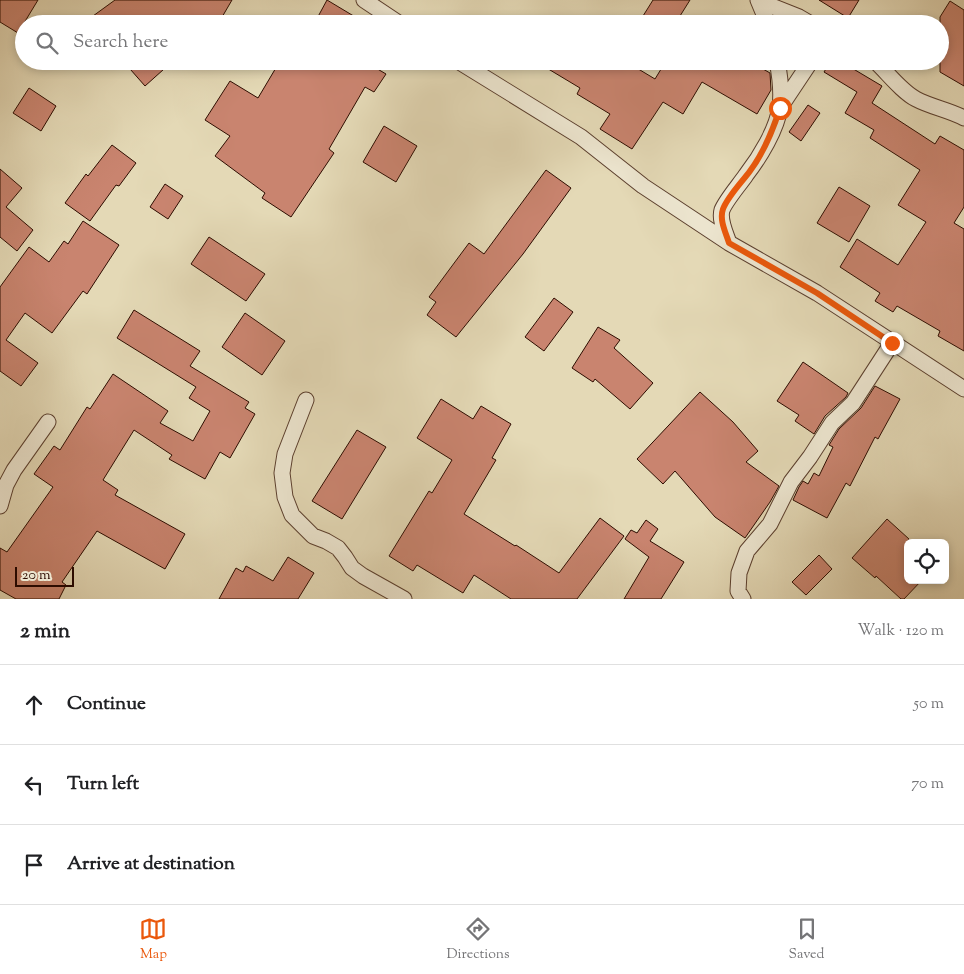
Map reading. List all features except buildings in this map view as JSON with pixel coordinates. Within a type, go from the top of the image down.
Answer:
[{"type":"street","points":[[364,0],[386,15]]},
{"type":"street","points":[[758,0],[764,15]]},
{"type":"street","points":[[758,0],[794,15]]},
{"type":"street","points":[[473,70],[581,137],[643,186],[729,243],[817,293],[964,389]]},
{"type":"street","points":[[779,70],[781,83],[780,108]]},
{"type":"street","points":[[729,243],[722,220],[722,210],[762,151],[780,108],[805,70]]},
{"type":"street","points":[[885,70],[914,98],[964,118]]},
{"type":"street","points":[[743,599],[738,591],[739,573],[748,551],[770,524],[791,482],[832,423],[853,403],[892,343]]},
{"type":"street","points":[[306,400],[285,454],[282,473],[285,496],[292,515],[313,536],[338,548],[352,568],[404,599]]},
{"type":"street","points":[[0,506],[6,485],[14,470],[48,422]]},
{"type":"route","points":[[780,108],[762,151],[722,210],[722,220],[729,243],[817,293],[892,343]]}]
